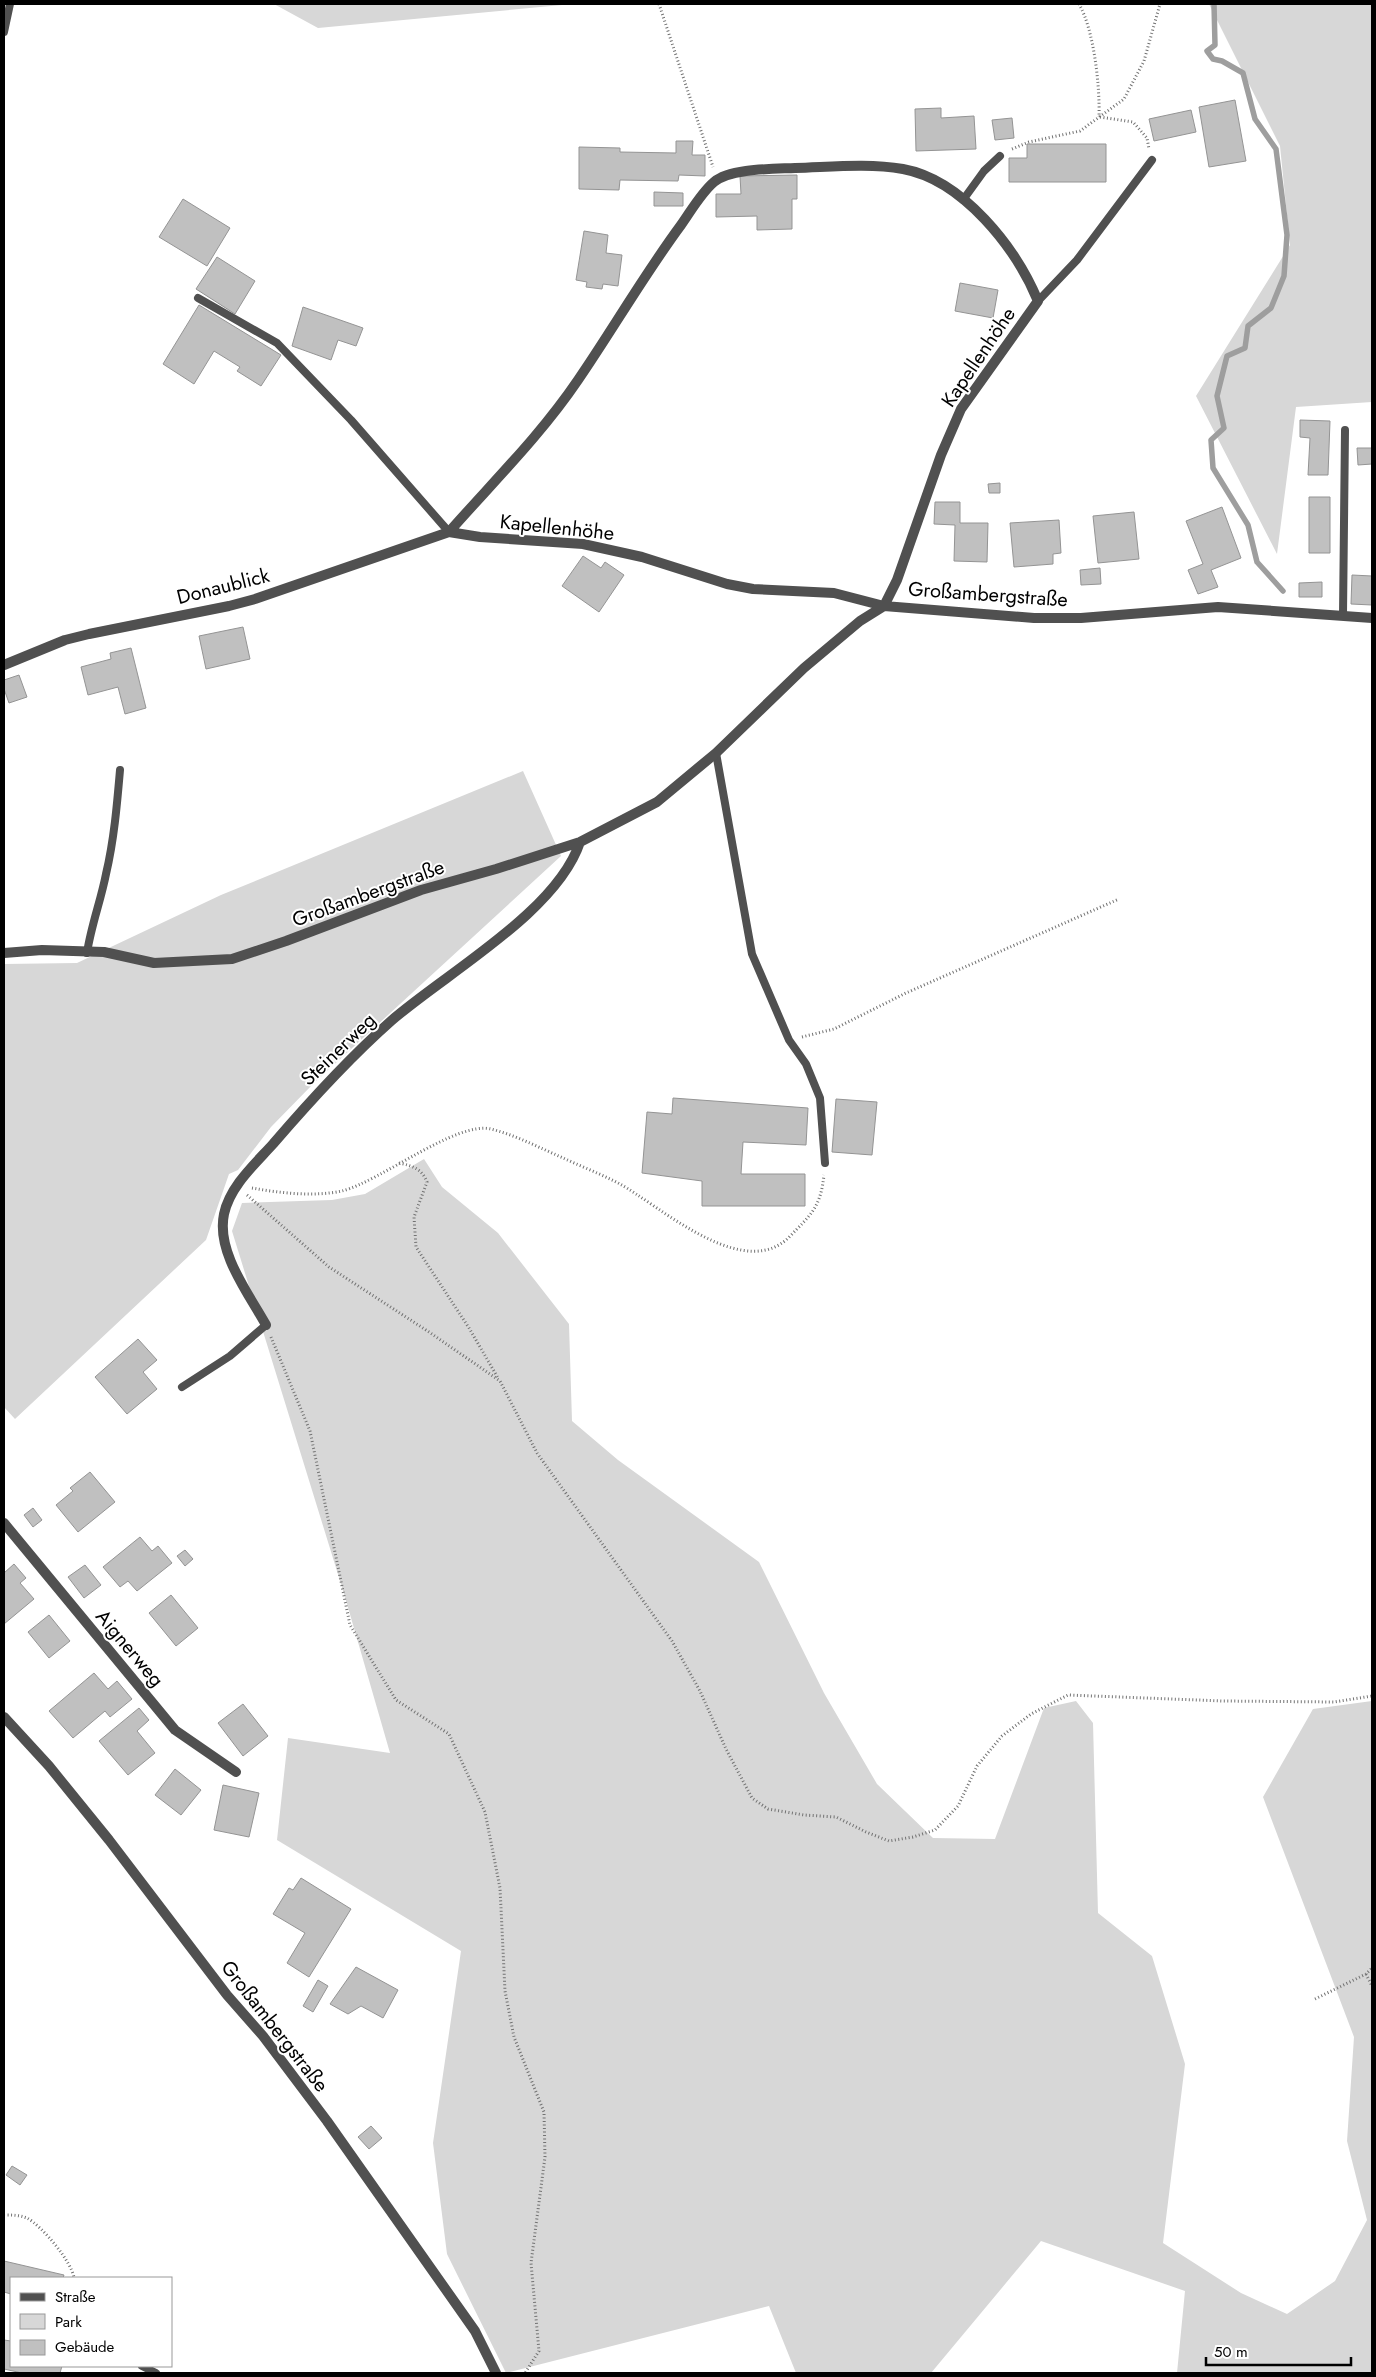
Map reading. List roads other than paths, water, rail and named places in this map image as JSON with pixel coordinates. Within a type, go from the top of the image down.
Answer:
[{"type":"street","name":"Kapellenhöhe","points":[[884,167],[921,174],[934,180],[963,200],[1008,246],[1038,301],[961,409],[941,455],[922,514],[884,606],[834,593],[753,589],[727,584],[642,557],[583,544],[480,537],[449,532],[546,425],[578,381],[655,259],[716,180],[739,173],[774,169],[884,167]]},
{"type":"street","name":"Donaublick","points":[[4,665],[65,640],[230,606],[255,599],[449,532]]},
{"type":"street","name":"Großambergstraße","points":[[4,953],[42,950],[87,953],[104,952],[154,963],[232,959],[286,941],[421,890],[496,869],[580,842],[657,802],[716,753],[804,668],[860,621],[884,606],[1034,618],[1081,618],[1218,607],[1372,618]]},
{"type":"street","name":"Steinerweg","points":[[266,1325],[225,1244],[224,1214],[236,1186],[308,1102],[392,1021],[506,932],[542,899],[574,859],[580,842]]},
{"type":"street","name":"Aignerweg","points":[[6,1531],[175,1730],[236,1772]]},
{"type":"street","name":"Großambergstraße","points":[[4,1717],[49,1766],[227,1995],[274,2051],[443,2285],[474,2331],[496,2373]]},
{"type":"lane","points":[[4,32],[10,4]]},
{"type":"lane","points":[[963,200],[984,171],[1000,156]]},
{"type":"lane","points":[[1038,301],[1077,260],[1152,160]]},
{"type":"lane","points":[[198,298],[277,343],[351,420],[449,532]]},
{"type":"lane","points":[[1343,615],[1345,430]]},
{"type":"lane","points":[[716,753],[752,954],[790,1040],[806,1064],[820,1098],[825,1164]]},
{"type":"lane","points":[[87,953],[90,933],[106,874],[115,824],[120,770]]},
{"type":"lane","points":[[182,1387],[230,1356],[266,1325]]},
{"type":"lane","points":[[144,2367],[156,2373]]},
{"type":"waterway","points":[[1214,4],[1215,45],[1207,51],[1213,59],[1222,61],[1243,73],[1255,119],[1276,149],[1287,235],[1284,276],[1271,308],[1248,326],[1245,348],[1227,356],[1217,396],[1224,428],[1211,440],[1213,468],[1248,525],[1257,562],[1283,591]]}]
